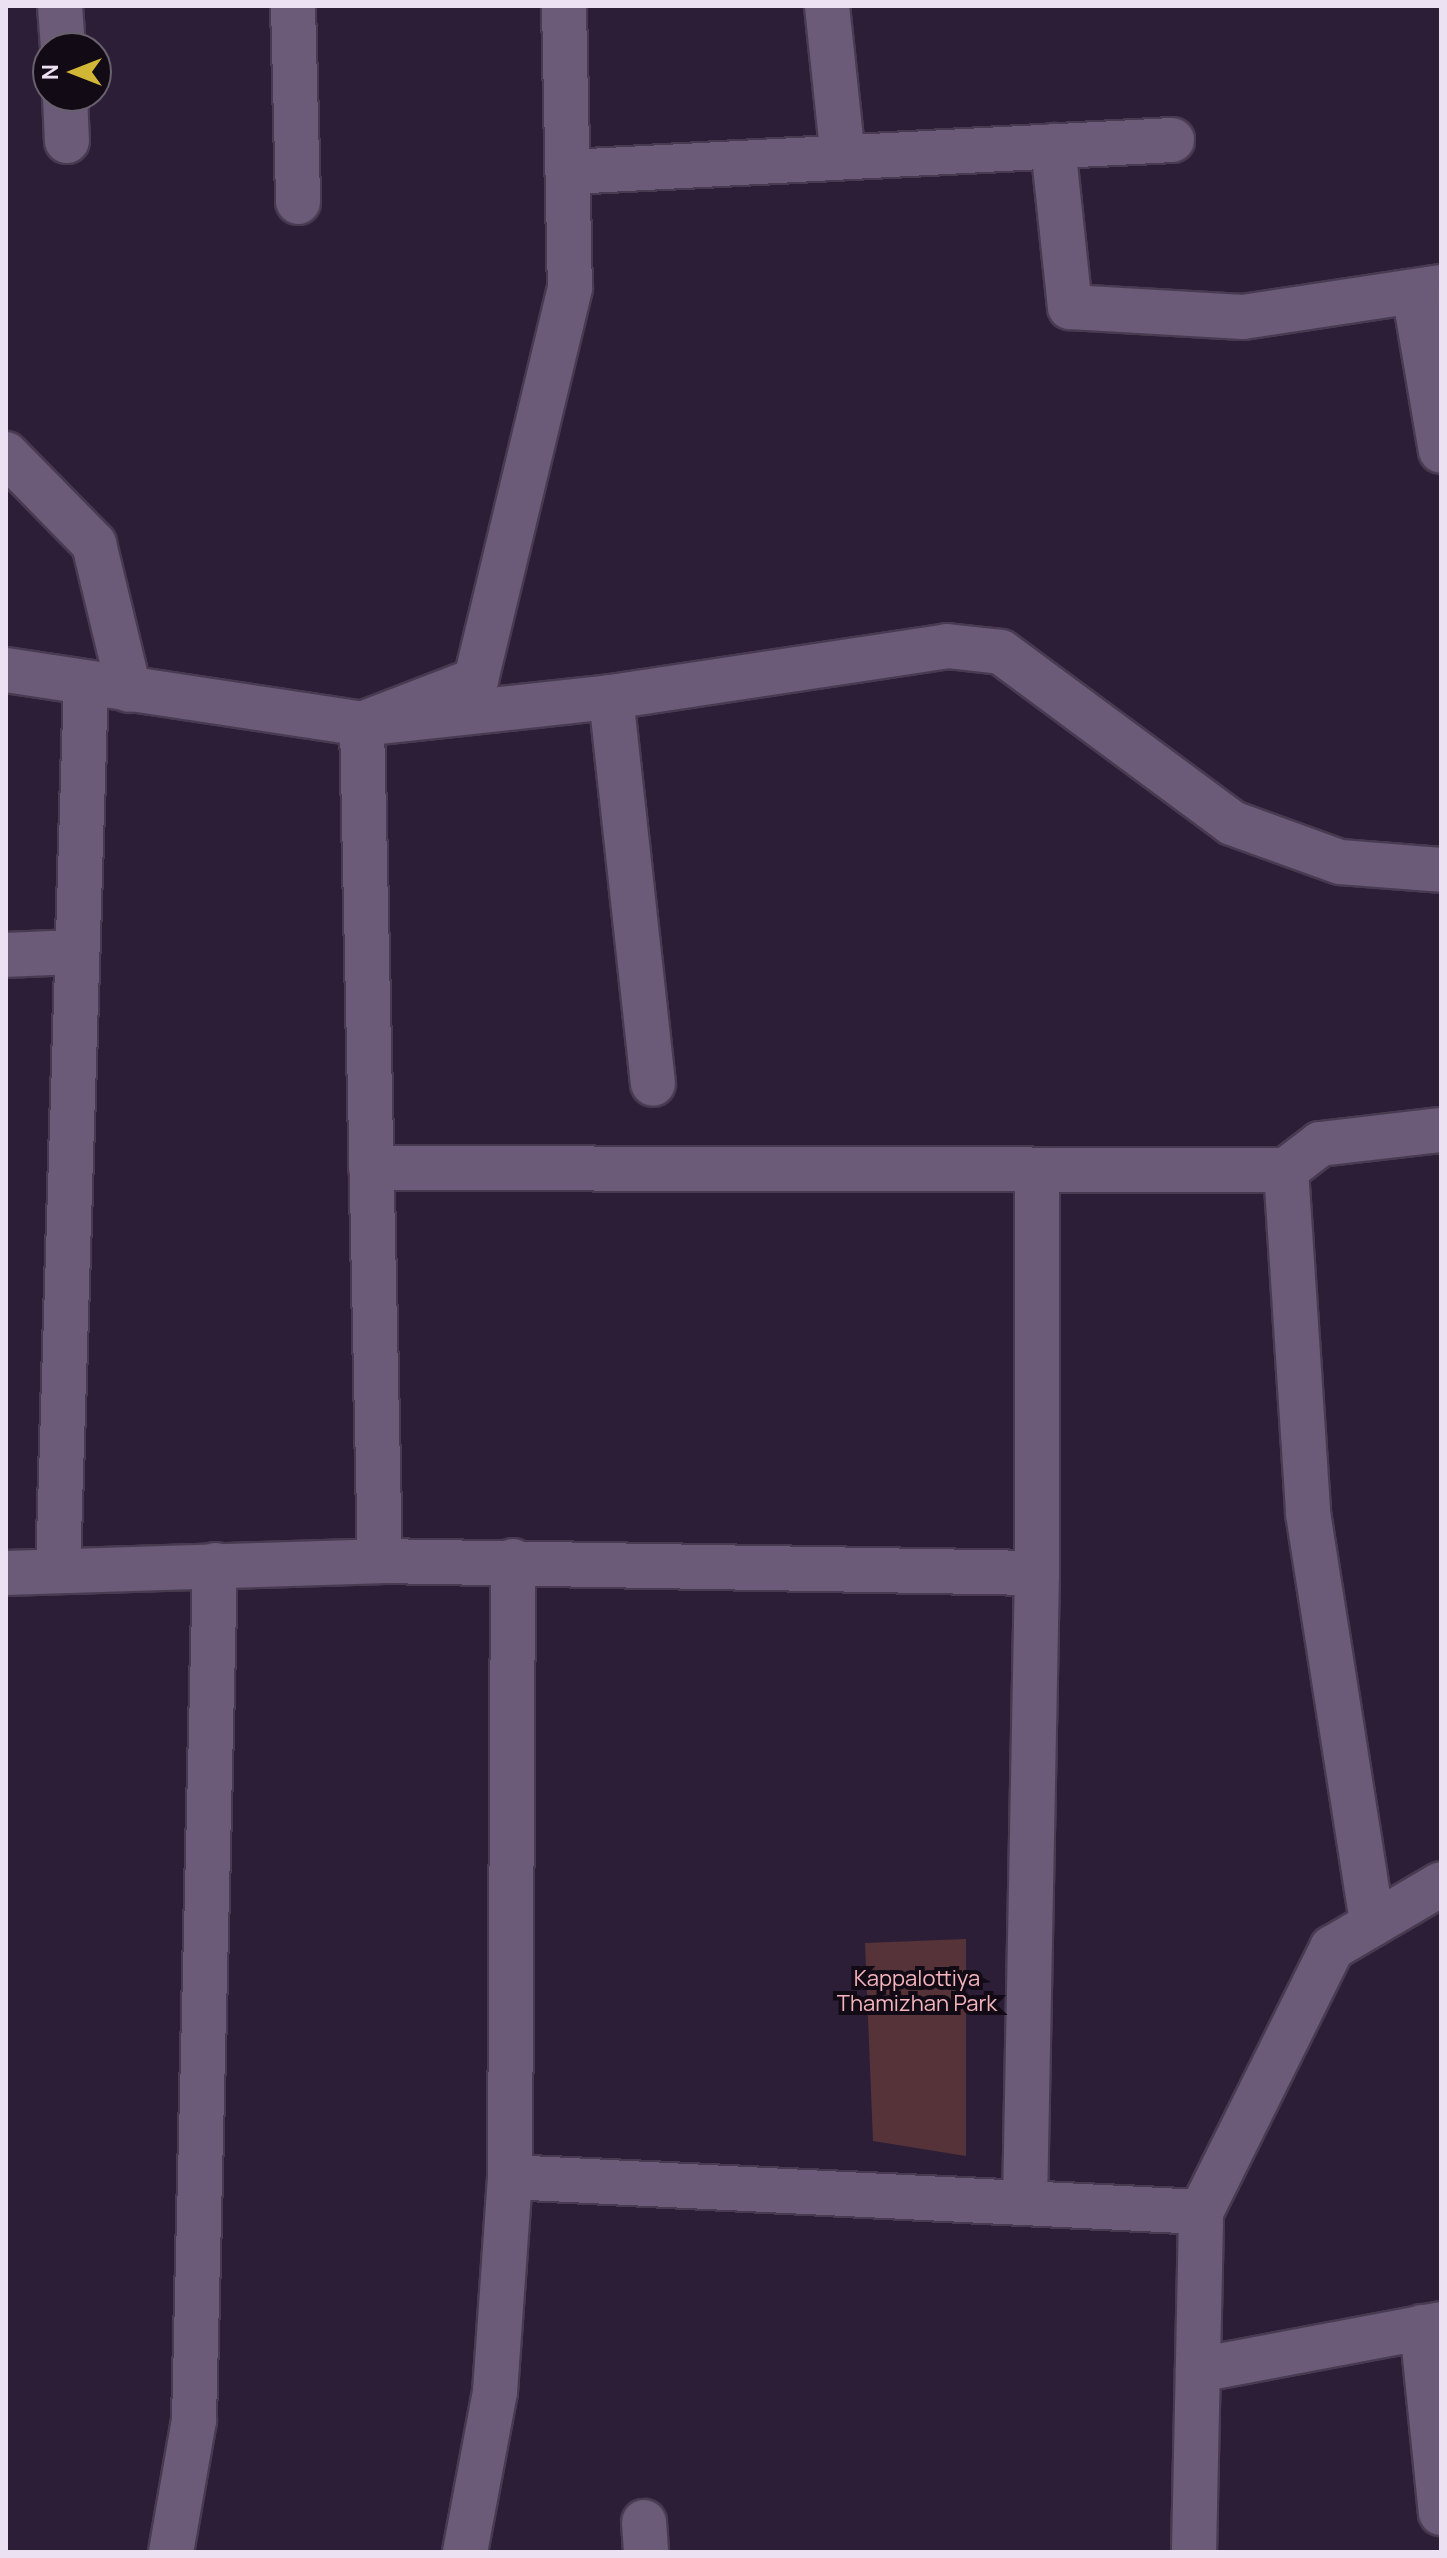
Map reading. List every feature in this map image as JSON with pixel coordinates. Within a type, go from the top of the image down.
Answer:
[{"type":"street","points":[[60,6],[62,32]]},
{"type":"street","points":[[293,6],[298,202]]},
{"type":"street","points":[[362,724],[476,680],[570,288],[570,172],[564,6]]},
{"type":"street","points":[[827,6],[843,157]]},
{"type":"street","points":[[66,112],[67,141]]},
{"type":"street","points":[[570,172],[1172,140]]},
{"type":"street","points":[[1053,146],[1070,307],[1243,317],[1428,289],[1441,451]]},
{"type":"street","points":[[6,454],[94,544],[129,690]]},
{"type":"street","points":[[6,670],[362,724],[611,697],[947,646],[1001,652],[1232,823],[1340,862],[1441,870]]},
{"type":"street","points":[[58,1569],[86,684]]},
{"type":"street","points":[[611,697],[653,1084]]},
{"type":"street","points":[[362,724],[380,1561]]},
{"type":"street","points":[[6,955],[77,952]]},
{"type":"street","points":[[371,1168],[1286,1170],[1320,1144],[1441,1130]]},
{"type":"street","points":[[1025,2203],[1037,1573],[1037,1170]]},
{"type":"street","points":[[1286,1170],[1308,1513],[1372,1924]]},
{"type":"street","points":[[6,1573],[380,1561],[513,1561],[1037,1573]]},
{"type":"street","points":[[465,2552],[495,2392],[510,2177],[513,1561]]},
{"type":"street","points":[[171,2552],[194,2420],[215,1565]]},
{"type":"street","points":[[1194,2552],[1201,2212],[1332,1948],[1441,1884]]},
{"type":"street","points":[[510,2177],[1201,2212]]},
{"type":"street","points":[[1198,2370],[1431,2326],[1441,2513]]},
{"type":"green space","name":"Kappalottiya Thamizhan Park","points":[[966,1939],[966,2156],[873,2141],[865,1943]]}]
